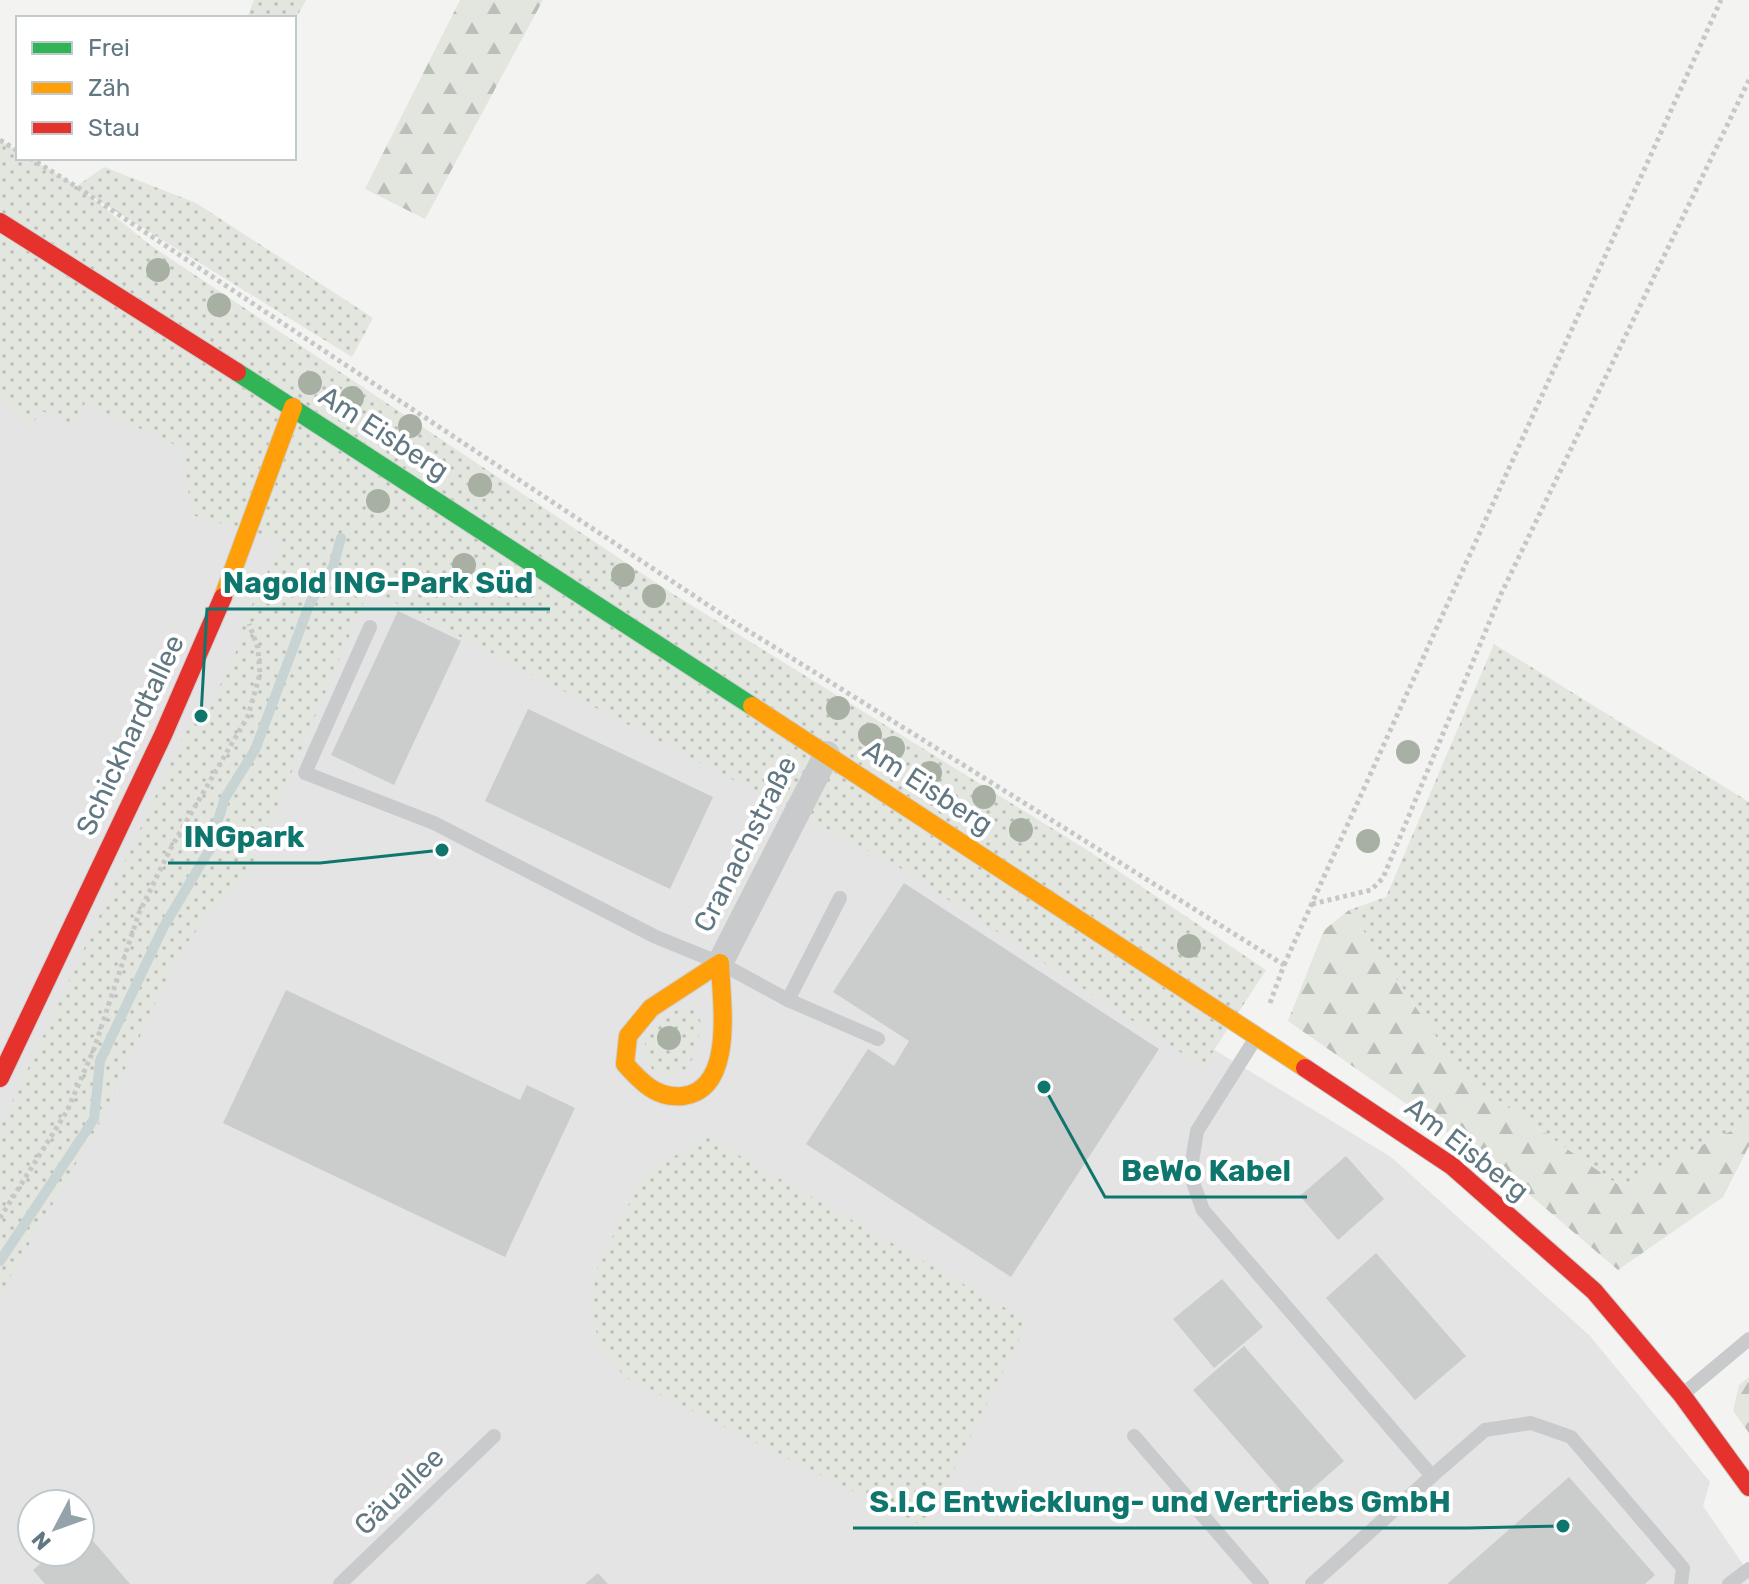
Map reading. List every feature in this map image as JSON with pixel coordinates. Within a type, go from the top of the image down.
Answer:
[{"type":"street","name":"Am Eisberg","points":[[0,222],[293,407],[827,754],[1452,1166],[1594,1291],[1682,1395],[1749,1487]]},
{"type":"street","name":"Schickhardtallee","points":[[0,1078],[163,735],[223,598],[293,407]]},
{"type":"street","name":"Cranachstraße","points":[[720,963],[651,1008],[628,1036],[625,1064],[639,1081],[664,1097],[691,1095],[708,1085],[721,1056],[720,963],[827,754]]},
{"type":"lane","points":[[370,627],[305,773],[434,823],[656,937],[720,963],[788,1000],[878,1039]]},
{"type":"lane","points":[[788,1000],[840,898]]},
{"type":"lane","points":[[1257,1036],[1197,1131],[1190,1174],[1203,1210],[1432,1476]]},
{"type":"lane","points":[[1682,1395],[1749,1339]]},
{"type":"lane","points":[[1312,1584],[1485,1430],[1531,1423],[1571,1437],[1683,1568],[1681,1584]]},
{"type":"lane","name":"Gäuallee","points":[[340,1584],[494,1436]]},
{"type":"lane","points":[[1134,1436],[1262,1584]]},
{"type":"lane","points":[[1729,1584],[1749,1569]]},
{"type":"path","points":[[1257,1036],[1311,904],[1721,0]]},
{"type":"path","points":[[1311,904],[1371,890],[1383,878],[1501,594],[1749,80]]},
{"type":"path","points":[[33,160],[726,617],[1284,965]]},
{"type":"path","points":[[0,1218],[67,1111],[94,1049],[139,913],[172,846],[248,716],[260,674],[258,648],[251,627],[223,598]]},
{"type":"shaded area","points":[[0,259],[378,542],[1391,1157],[1590,1336],[1710,1482],[1703,1506],[1749,1573],[1749,1584],[0,1584]]},
{"type":"green space","points":[[254,0],[306,0],[296,18],[248,16]]},
{"type":"green space","points":[[460,0],[543,0],[425,219],[365,189]]},
{"type":"green space","points":[[0,140],[16,150],[16,160],[33,160],[77,186],[104,167],[196,203],[373,318],[352,357],[85,192],[150,245],[670,592],[1084,848],[1266,970],[1203,1067],[894,864],[369,589],[246,880],[216,905],[177,956],[101,1121],[0,1294],[0,1128],[192,718],[203,722],[239,645],[238,635],[282,541],[192,515],[182,448],[85,403],[73,424],[40,410],[31,428],[0,397]]},
{"type":"green space","points":[[1494,644],[1749,802],[1749,1122],[1620,1186],[1463,1076],[1349,910],[1386,897]]},
{"type":"green space","points":[[1349,910],[1463,1076],[1620,1186],[1749,1122],[1749,1146],[1723,1197],[1618,1270],[1498,1168],[1288,1021],[1324,930]]},
{"type":"green space","points":[[679,1008],[693,1010],[702,1023],[693,1058],[682,1073],[665,1075],[653,1071],[644,1053],[646,1036]]},
{"type":"green space","points":[[707,1137],[1028,1321],[925,1527],[625,1377],[601,1348],[590,1308],[598,1266],[644,1174]]},
{"type":"green space","points":[[1749,1377],[1749,1433],[1733,1411],[1739,1385]]},
{"type":"building","points":[[398,611],[461,641],[394,785],[331,755]]},
{"type":"building","points":[[528,709],[713,797],[670,889],[485,801]]},
{"type":"building","points":[[904,883],[1159,1049],[1011,1277],[806,1144],[868,1049],[894,1066],[909,1041],[833,992]]},
{"type":"building","points":[[286,990],[520,1100],[527,1085],[575,1108],[505,1257],[223,1123]]},
{"type":"building","points":[[1346,1156],[1384,1199],[1338,1240],[1300,1196]]},
{"type":"building","points":[[1376,1253],[1466,1356],[1415,1400],[1326,1298]]},
{"type":"building","points":[[1222,1279],[1263,1327],[1214,1368],[1173,1319]]},
{"type":"building","points":[[1244,1346],[1344,1461],[1294,1505],[1193,1390]]},
{"type":"building","points":[[1569,1477],[1655,1575],[1645,1584],[1447,1584]]},
{"type":"building","points":[[96,1544],[130,1584],[45,1584],[33,1570],[96,1568]]},
{"type":"building","points":[[598,1573],[608,1584],[585,1584]]},
{"type":"waterway","points":[[0,1261],[94,1119],[100,1061],[163,928],[208,852],[225,798],[255,750],[310,603],[333,567],[341,538]]},
{"type":"traffic: fast","points":[[237,372],[752,706]]},
{"type":"traffic: slow","points":[[223,597],[293,407]]},
{"type":"traffic: slow","points":[[752,706],[1305,1068]]},
{"type":"traffic: slow","points":[[720,963],[722,1041],[711,1078],[700,1090],[683,1096],[657,1092],[625,1064],[628,1036],[651,1008],[720,963]]},
{"type":"traffic: jam","points":[[0,222],[237,372]]},
{"type":"traffic: jam","points":[[0,1078],[163,735],[223,597]]},
{"type":"traffic: jam","points":[[1305,1068],[1452,1166],[1594,1291],[1682,1395],[1749,1487]]},
{"type":"place","name":"Nagold ING-Park Süd","points":[[201,716]]},
{"type":"place","name":"INGpark","points":[[442,850]]},
{"type":"place","name":"BeWo Kabel","points":[[1044,1087]]},
{"type":"place","name":"S.I.C Entwicklung- und Vertriebs GmbH","points":[[1563,1526]]}]
